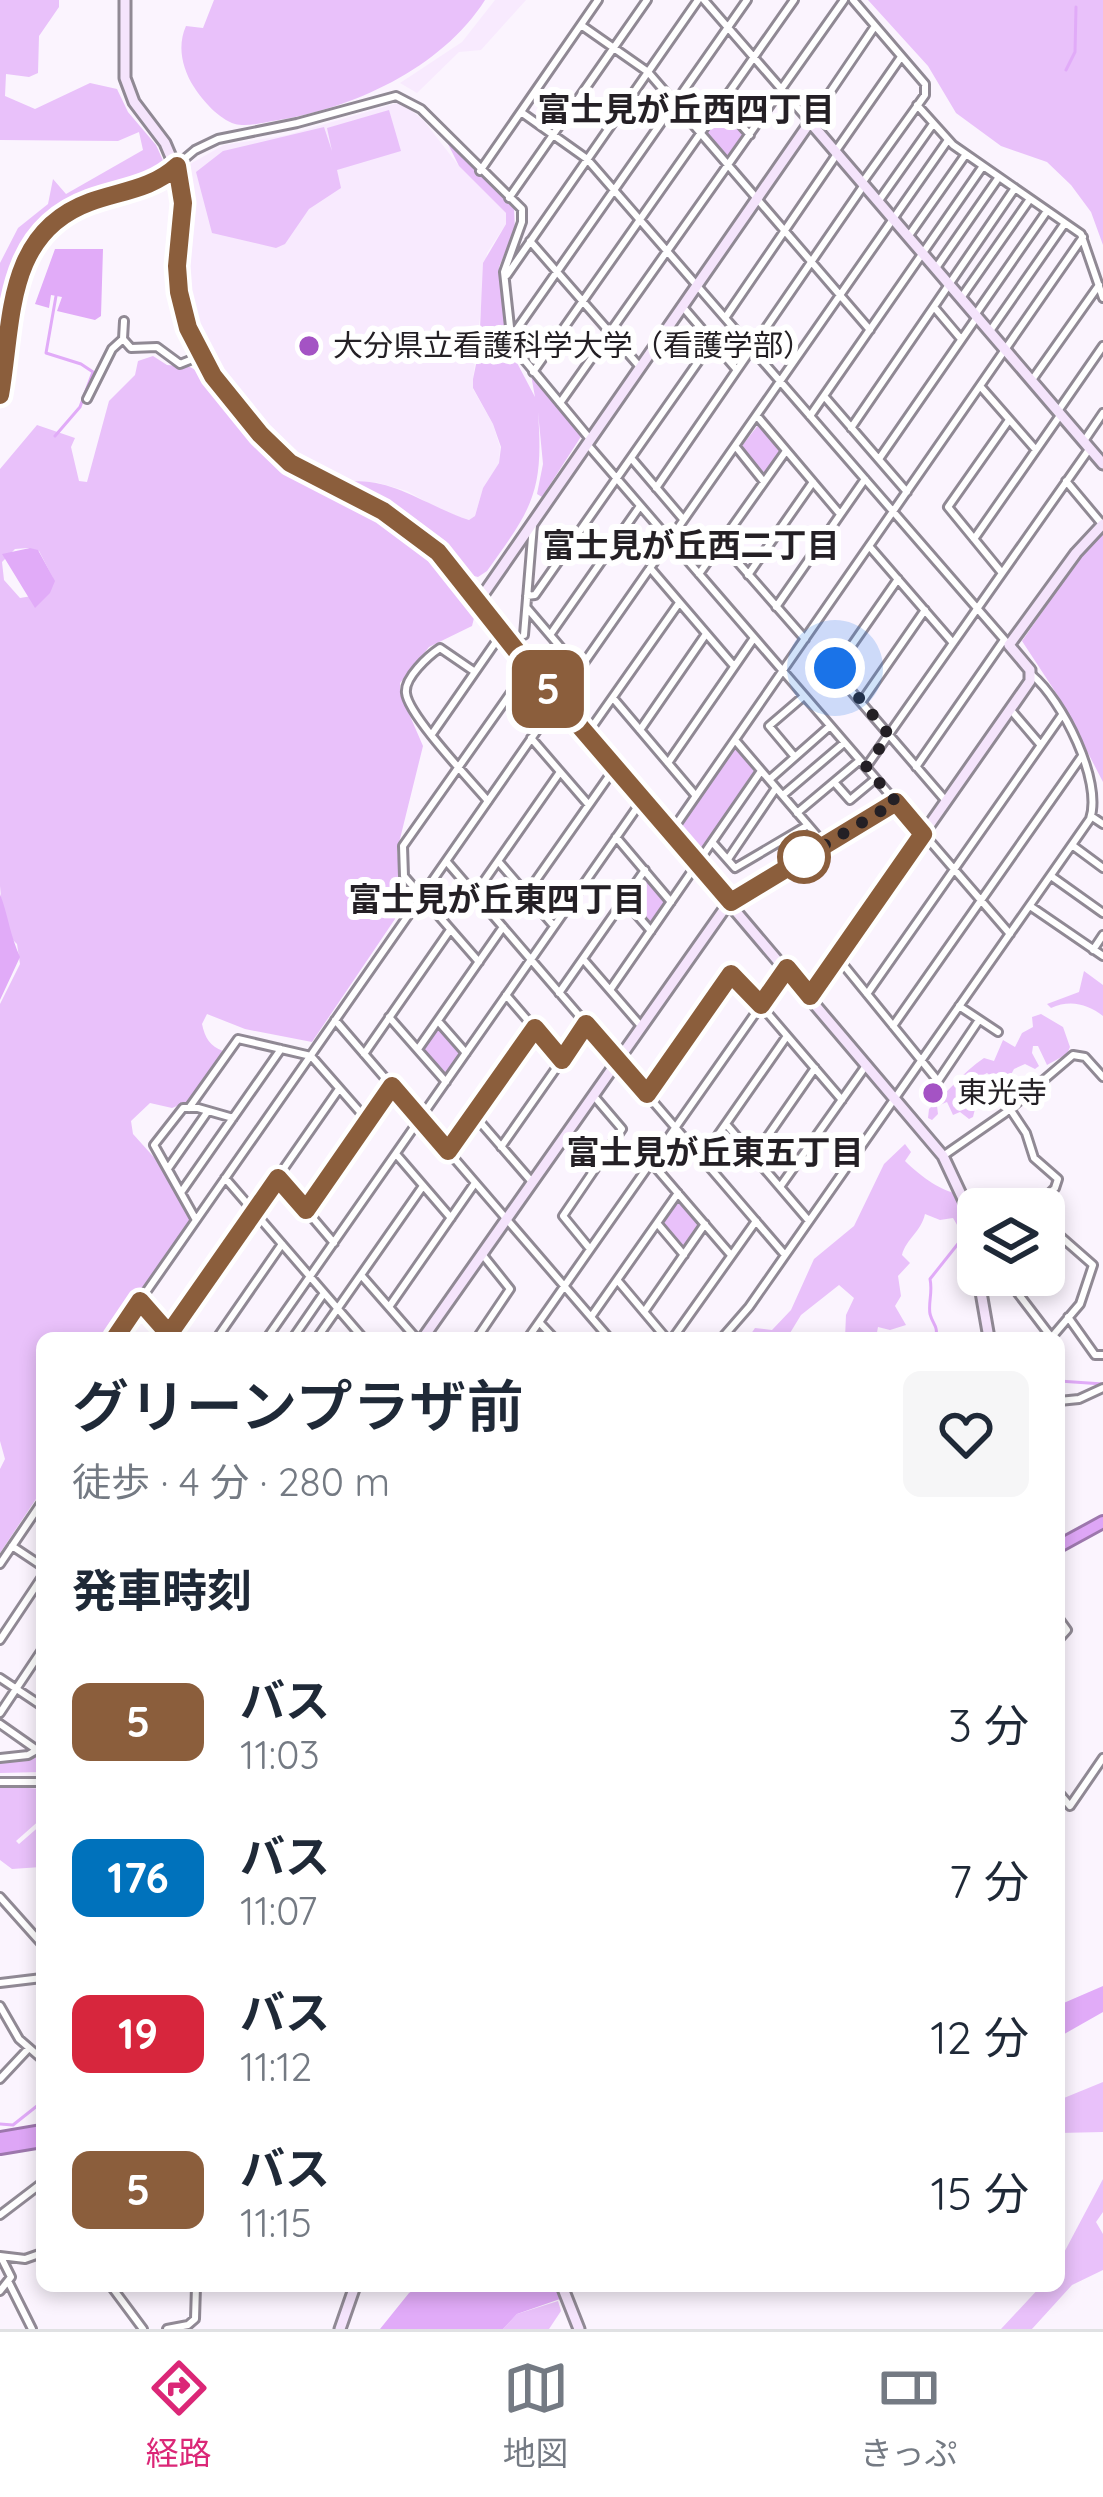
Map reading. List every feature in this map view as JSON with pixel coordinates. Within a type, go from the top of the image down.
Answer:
[{"type":"highway","points":[[1065,1543],[1103,1522]]},
{"type":"highway","points":[[3,2134],[36,2131]]},
{"type":"highway","points":[[0,2148],[36,2142]]},
{"type":"street","points":[[125,0],[127,85],[177,166],[183,203],[178,280],[184,317],[200,356],[283,458],[416,533],[438,552],[529,667],[895,1097],[943,1156],[959,1188]]},
{"type":"street","points":[[480,171],[598,0]]},
{"type":"street","points":[[509,197],[647,0]]},
{"type":"street","points":[[505,278],[701,0],[1103,464]]},
{"type":"street","points":[[511,338],[747,0]]},
{"type":"street","points":[[533,372],[794,0]]},
{"type":"street","points":[[560,403],[848,0],[925,84],[925,95],[656,488]]},
{"type":"street","points":[[581,25],[648,71],[870,330]]},
{"type":"street","points":[[478,602],[875,26]]},
{"type":"street","points":[[725,318],[901,57]]},
{"type":"street","points":[[0,395],[18,282],[40,234],[73,209],[152,184],[195,150],[218,139],[395,96],[421,109],[522,209],[505,278],[516,353],[616,478],[1010,934]]},
{"type":"street","points":[[722,103],[750,135]]},
{"type":"street","points":[[917,105],[948,140],[1083,237],[1103,298]]},
{"type":"street","points":[[520,112],[587,159],[1007,642],[1050,694],[1097,784],[1091,816],[1072,845],[729,1332]]},
{"type":"street","points":[[878,202],[933,124]]},
{"type":"street","points":[[119,1332],[948,140]]},
{"type":"street","points":[[908,237],[966,154]]},
{"type":"street","points":[[810,416],[983,166]]},
{"type":"street","points":[[936,269],[999,177]]},
{"type":"street","points":[[851,428],[1015,188]]},
{"type":"street","points":[[961,298],[1030,199]]},
{"type":"street","points":[[879,459],[1047,211]]},
{"type":"street","points":[[990,331],[1065,224]]},
{"type":"street","points":[[671,832],[1083,237]]},
{"type":"street","points":[[530,241],[640,368]]},
{"type":"street","points":[[1032,380],[1099,285]]},
{"type":"street","points":[[682,306],[737,370]]},
{"type":"street","points":[[934,307],[961,340]]},
{"type":"street","points":[[87,399],[112,350],[123,339],[124,321]]},
{"type":"street","points":[[123,339],[133,349],[161,349],[180,364],[200,356]]},
{"type":"street","points":[[527,596],[535,595],[712,342]]},
{"type":"street","points":[[973,541],[1103,346]]},
{"type":"street","points":[[980,386],[1036,450]]},
{"type":"street","points":[[824,396],[907,492]]},
{"type":"street","points":[[797,813],[862,764],[889,735],[1066,481],[1103,413]]},
{"type":"street","points":[[756,416],[840,514]]},
{"type":"street","points":[[1001,573],[948,507],[1010,420]]},
{"type":"street","points":[[735,446],[764,482]]},
{"type":"street","points":[[699,574],[786,451]]},
{"type":"street","points":[[631,458],[684,520]]},
{"type":"street","points":[[776,607],[865,479]]},
{"type":"street","points":[[916,767],[1007,642],[1103,524],[1066,481]]},
{"type":"street","points":[[748,575],[813,482]]},
{"type":"street","points":[[550,635],[640,506]]},
{"type":"street","points":[[524,635],[533,522]]},
{"type":"street","points":[[721,543],[805,639]]},
{"type":"street","points":[[869,546],[953,643]]},
{"type":"street","points":[[650,568],[734,667]]},
{"type":"street","points":[[898,579],[834,669],[946,801]]},
{"type":"street","points":[[587,734],[679,603]]},
{"type":"street","points":[[526,608],[579,669]]},
{"type":"street","points":[[861,702],[925,610]]},
{"type":"street","points":[[431,734],[502,634]]},
{"type":"street","points":[[640,730],[706,634]]},
{"type":"street","points":[[668,763],[754,638]]},
{"type":"street","points":[[475,672],[440,649],[407,685],[411,705],[431,734],[488,801]]},
{"type":"street","points":[[478,962],[404,874],[404,844],[529,667]]},
{"type":"street","points":[[810,996],[1032,676]]},
{"type":"street","points":[[795,757],[769,726],[804,695]]},
{"type":"street","points":[[613,698],[696,796]]},
{"type":"street","points":[[1010,709],[1040,744]]},
{"type":"street","points":[[867,994],[1062,715]]},
{"type":"street","points":[[769,780],[830,727]]},
{"type":"street","points":[[531,738],[588,805]]},
{"type":"street","points":[[735,740],[824,845]]},
{"type":"street","points":[[783,796],[844,743]]},
{"type":"street","points":[[893,1026],[1082,756]]},
{"type":"street","points":[[527,893],[615,767]]},
{"type":"street","points":[[610,990],[761,771]]},
{"type":"street","points":[[475,894],[560,772]]},
{"type":"street","points":[[834,782],[850,800],[876,779]]},
{"type":"street","points":[[728,860],[776,788]]},
{"type":"street","points":[[272,1332],[643,799]]},
{"type":"street","points":[[424,1332],[731,902],[896,802]]},
{"type":"street","points":[[1091,816],[1103,824]]},
{"type":"street","points":[[712,842],[736,868],[808,825]]},
{"type":"street","points":[[616,837],[671,902]]},
{"type":"street","points":[[1072,845],[1103,868]]},
{"type":"street","points":[[446,861],[785,1255]]},
{"type":"street","points":[[498,861],[554,926]]},
{"type":"street","points":[[559,992],[645,870]]},
{"type":"street","points":[[1051,876],[1103,913]]},
{"type":"street","points":[[624,900],[651,931]]},
{"type":"street","points":[[1030,906],[1103,956]]},
{"type":"street","points":[[418,1049],[503,927]]},
{"type":"street","points":[[364,1054],[451,930]]},
{"type":"street","points":[[1093,950],[1103,935]]},
{"type":"street","points":[[837,957],[938,1081],[979,1020]]},
{"type":"street","points":[[583,958],[641,1026]]},
{"type":"street","points":[[532,1332],[787,968]]},
{"type":"street","points":[[647,1094],[731,974],[842,1100]]},
{"type":"street","points":[[506,995],[562,1060]]},
{"type":"street","points":[[959,1006],[998,1032]]},
{"type":"street","points":[[389,1017],[446,1082]]},
{"type":"street","points":[[335,1020],[604,1332]]},
{"type":"street","points":[[438,1021],[466,1053]]},
{"type":"street","points":[[502,1147],[586,1024]]},
{"type":"street","points":[[448,1151],[535,1028]]},
{"type":"street","points":[[702,1158],[787,1036]]},
{"type":"street","points":[[188,1108],[236,1040],[311,1056],[368,1121]]},
{"type":"street","points":[[182,1191],[281,1049]]},
{"type":"street","points":[[943,1156],[1073,1055],[1085,1057],[1103,1076]]},
{"type":"street","points":[[780,1187],[867,1064]]},
{"type":"street","points":[[754,1156],[814,1068]]},
{"type":"street","points":[[306,1210],[392,1086]]},
{"type":"street","points":[[172,1332],[339,1089]]},
{"type":"street","points":[[590,1249],[563,1216],[622,1129],[593,1095]]},
{"type":"street","points":[[1010,1108],[1028,1135],[1032,1154],[1058,1180],[1051,1188]]},
{"type":"street","points":[[196,1220],[154,1145],[180,1109],[233,1118]]},
{"type":"street","points":[[168,1167],[208,1111]]},
{"type":"street","points":[[474,1115],[532,1182]]},
{"type":"street","points":[[726,1124],[809,1220]]},
{"type":"street","points":[[396,1154],[451,1218]]},
{"type":"street","points":[[651,1162],[731,1255]]},
{"type":"street","points":[[225,1178],[358,1332]]},
{"type":"street","points":[[278,1178],[334,1243]]},
{"type":"street","points":[[389,1307],[476,1183]]},
{"type":"street","points":[[321,1332],[423,1186]]},
{"type":"street","points":[[591,1317],[678,1193]]},
{"type":"street","points":[[673,1332],[756,1221]]},
{"type":"street","points":[[657,1223],[684,1255]]},
{"type":"street","points":[[644,1312],[705,1224]]},
{"type":"street","points":[[1057,1332],[1084,1295],[1093,1265],[1065,1240]]},
{"type":"street","points":[[221,1332],[282,1244]]},
{"type":"street","points":[[481,1332],[510,1289],[482,1254]]},
{"type":"street","points":[[362,1275],[414,1332]]},
{"type":"street","points":[[617,1280],[663,1332]]},
{"type":"street","points":[[297,1332],[324,1293]]},
{"type":"street","points":[[982,1296],[988,1332]]},
{"type":"street","points":[[1020,1296],[1047,1332]]},
{"type":"street","points":[[140,1301],[165,1332]]},
{"type":"street","points":[[1069,1317],[1094,1354],[1103,1355]]},
{"type":"street","points":[[539,1322],[548,1332]]},
{"type":"street","points":[[1065,1400],[1103,1388]]},
{"type":"street","points":[[0,1564],[36,1511]]},
{"type":"street","points":[[12,1546],[36,1562]]},
{"type":"street","points":[[0,1640],[36,1586]]},
{"type":"street","points":[[0,1713],[36,1660]]},
{"type":"street","points":[[0,1678],[36,1702]]},
{"type":"street","points":[[0,1724],[36,1747]]},
{"type":"street","points":[[0,1758],[36,1750]]},
{"type":"street","points":[[1065,1801],[1073,1804],[1103,1758]]},
{"type":"street","points":[[0,1782],[36,1782]]},
{"type":"street","points":[[0,1897],[36,1937]]},
{"type":"street","points":[[0,1983],[36,1979]]},
{"type":"street","points":[[0,2006],[19,2038],[36,2054]]},
{"type":"street","points":[[1,2074],[29,2048]]},
{"type":"street","points":[[0,2215],[36,2188]]},
{"type":"street","points":[[0,2256],[25,2259],[36,2255]]},
{"type":"street","points":[[0,2256],[32,2329]]},
{"type":"street","points":[[0,2291],[9,2283]]},
{"type":"street","points":[[115,2292],[143,2329]]},
{"type":"street","points":[[167,2329],[195,2319],[196,2292]]},
{"type":"street","points":[[340,2329],[353,2292]]},
{"type":"street","points":[[564,2292],[579,2329]]},
{"type":"shaded area","points":[[0,0],[59,0],[39,36],[38,73],[29,77],[6,74],[5,96],[35,109],[90,83],[117,89],[166,167],[150,180],[75,204],[41,226],[17,271],[8,278],[12,314],[0,380],[0,263],[18,228],[48,204],[53,179],[66,194],[143,150],[139,132],[118,141],[0,140]]},
{"type":"shaded area","points":[[214,0],[485,0],[444,46],[392,82],[333,107],[244,125],[229,122],[212,109],[184,65],[181,49],[186,26],[203,28]]},
{"type":"shaded area","points":[[495,0],[526,0],[481,50],[459,52],[417,93],[400,83],[462,42]]},
{"type":"shaded area","points":[[868,0],[1103,0],[1103,245],[1091,212],[1071,185],[1047,162],[1001,146],[956,113],[928,66]]},
{"type":"shaded area","points":[[401,102],[424,121],[459,166],[506,213],[506,224],[487,253],[473,380],[473,389],[493,424],[499,463],[469,520],[407,491],[375,482],[347,482],[287,448],[216,369],[199,334],[185,281],[192,213],[190,164],[224,145],[287,135]]},
{"type":"shaded area","points":[[389,110],[401,151],[337,170],[341,188],[309,209],[285,244],[276,248],[212,233],[196,172],[223,151],[324,127],[332,151],[327,128]]},
{"type":"shaded area","points":[[723,110],[743,135],[726,158],[706,134]]},
{"type":"shaded area","points":[[447,142],[514,209],[515,229],[499,267],[506,342],[535,397],[531,375],[582,435],[542,497],[537,494],[543,464],[538,412],[539,462],[532,498],[487,571],[478,577],[470,575],[424,527],[347,482],[394,488],[469,520],[499,463],[501,447],[473,379],[483,263],[506,224],[506,213],[459,166]]},
{"type":"shaded area","points":[[55,249],[103,249],[101,316],[95,320],[57,311],[62,297],[51,295],[49,308],[35,304]]},
{"type":"shaded area","points":[[153,356],[167,365],[199,372],[231,417],[289,471],[407,537],[475,614],[472,626],[429,647],[400,683],[423,746],[397,851],[401,881],[395,919],[312,1042],[245,1029],[207,1014],[202,1024],[205,1033],[223,1051],[222,1057],[192,1100],[172,1108],[150,1103],[131,1121],[133,1134],[169,1174],[191,1219],[113,1332],[36,1332],[36,1499],[0,1553],[0,1469],[5,1459],[0,1441],[0,1004],[20,964],[17,944],[4,931],[0,886],[0,469],[37,425],[75,438],[71,447],[79,481],[87,482],[109,401],[135,375],[138,361]],"holes":[[[15,549],[39,551],[53,578],[44,594],[20,598],[4,580],[2,562]]]},
{"type":"shaded area","points":[[759,424],[781,452],[764,476],[741,447]]},
{"type":"shaded area","points":[[1103,533],[1103,782],[1060,699],[1022,641],[1079,559]]},
{"type":"shaded area","points":[[38,550],[55,581],[35,608],[2,554]]},
{"type":"shaded area","points":[[733,747],[755,773],[704,848],[698,849],[678,827]]},
{"type":"shaded area","points":[[644,877],[668,901],[654,925],[629,900]]},
{"type":"shaded area","points":[[0,894],[20,957],[0,1000]]},
{"type":"shaded area","points":[[1084,971],[1103,985],[1103,1016],[1079,1004],[1051,1008],[1047,1004],[1079,992]]},
{"type":"shaded area","points":[[1041,1014],[1063,1027],[1070,1047],[1067,1054],[1047,1065],[1038,1046],[1033,1046],[1039,1066],[1035,1069],[1025,1064],[1014,1069],[1007,1082],[987,1073],[972,1081],[977,1101],[973,1117],[960,1112],[953,1115],[947,1102],[937,1106],[938,1114],[932,1120],[928,1118],[929,1109],[969,1069],[984,1058],[994,1061],[1003,1040],[1015,1047],[1022,1033],[1033,1027],[1032,1017]]},
{"type":"shaded area","points":[[436,1027],[460,1051],[445,1076],[422,1050]]},
{"type":"shaded area","points":[[905,1144],[911,1152],[905,1161],[929,1181],[955,1193],[957,1225],[953,1218],[940,1220],[925,1214],[902,1255],[910,1263],[898,1276],[901,1296],[895,1306],[906,1325],[890,1330],[878,1327],[877,1332],[845,1332],[854,1298],[839,1285],[801,1315],[791,1332],[752,1332],[755,1328],[772,1330],[791,1310],[814,1259],[854,1226],[884,1164]]},
{"type":"shaded area","points":[[679,1199],[700,1224],[682,1250],[661,1224]]},
{"type":"shaded area","points":[[34,1757],[36,1772],[0,1773],[0,1761]]},
{"type":"shaded area","points":[[0,1786],[36,1789],[36,1823],[16,1841],[19,1844],[36,1829],[36,1867],[12,1869],[0,1860]]},
{"type":"shaded area","points":[[1103,1986],[1103,2012],[1065,2034],[1065,2002]]},
{"type":"shaded area","points":[[1103,2082],[1103,2132],[1065,2133],[1065,2098]]},
{"type":"shaded area","points":[[1103,2179],[1103,2212],[1096,2222],[1103,2234],[1103,2270],[1072,2285],[1032,2329],[1001,2329],[1035,2292],[1065,2292],[1065,2251]]},
{"type":"shaded area","points":[[572,2292],[517,2314],[503,2329],[380,2329],[409,2293]]},
{"type":"shaded area","points":[[558,2301],[561,2311],[549,2329],[503,2329],[517,2314]]},
{"type":"waterway","points":[[1066,70],[1075,52],[1076,7]]},
{"type":"waterway","points":[[55,436],[80,407],[93,372],[46,353],[56,296]]},
{"type":"waterway","points":[[936,1332],[930,1279],[957,1245]]},
{"type":"waterway","points":[[1065,1381],[1103,1384]]},
{"type":"waterway","points":[[0,2124],[13,2125],[36,2107]]},
{"type":"bus line","name":"5","points":[[0,395],[18,282],[40,234],[73,209],[152,184],[177,166],[183,203],[179,292],[188,328],[213,376],[290,463],[383,511],[438,552],[534,673],[731,902],[896,802],[923,834],[810,996],[787,968],[761,1005],[731,974],[647,1094],[586,1024],[562,1060],[535,1028],[448,1151],[392,1086],[306,1210],[278,1178],[170,1332]]},
{"type":"bus line","name":"5","points":[[119,1332],[140,1301],[167,1332]]},
{"type":"place","name":"大分県立看護科学大学（看護学部）","points":[[309,346]]},
{"type":"place","name":"東光寺","points":[[933,1093]]},
{"type":"district","name":"富士見が丘西四丁目","points":[[686,109]]},
{"type":"district","name":"富士見が丘西二丁目","points":[[691,545]]},
{"type":"district","name":"富士見が丘東四丁目","points":[[497,899]]},
{"type":"district","name":"富士見が丘東五丁目","points":[[715,1152]]},
{"type":"route","points":[[804,857],[796,862],[896,802],[866,767],[889,735],[835,668]]}]
